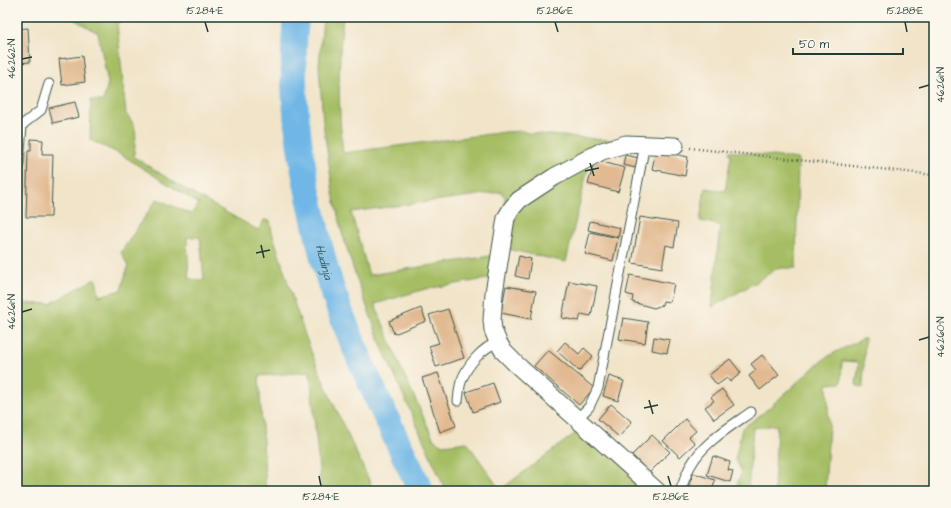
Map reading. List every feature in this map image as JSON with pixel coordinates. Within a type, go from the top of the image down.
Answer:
[{"type":"street","points":[[657,491],[504,352],[493,330],[492,320],[494,293],[506,218],[519,200],[554,177],[602,151],[626,144],[675,146]]},
{"type":"lane","points":[[17,190],[20,125],[41,110],[49,84]]},
{"type":"lane","points":[[577,419],[590,407],[598,388],[645,144]]},
{"type":"lane","points":[[458,401],[461,383],[467,370],[479,355],[491,345],[498,342]]},
{"type":"lane","points":[[680,491],[690,466],[698,454],[719,435],[751,412]]},
{"type":"path","points":[[675,146],[934,175]]},
{"type":"green space","points":[[70,17],[129,17],[117,23],[126,114],[133,124],[136,134],[134,157],[188,191],[258,230],[264,220],[270,221],[272,232],[300,322],[311,351],[374,491],[321,491],[310,372],[259,376],[266,491],[17,491],[17,303],[50,304],[96,278],[99,296],[121,290],[128,266],[121,252],[157,199],[191,214],[199,204],[122,155],[90,140],[91,100],[103,101],[108,83],[98,33]],"holes":[[[187,237],[200,237],[204,280],[189,279]]]},
{"type":"green space","points":[[323,17],[343,17],[339,85],[343,153],[523,131],[527,133],[621,141],[504,215],[505,197],[501,192],[351,212],[369,275],[496,255],[493,278],[425,289],[375,304],[401,368],[434,440],[443,445],[467,442],[500,490],[581,429],[652,491],[446,491],[381,345],[342,233],[333,193],[323,122],[319,66]]},
{"type":"green space","points":[[729,151],[798,159],[796,268],[777,268],[755,283],[712,307],[720,225],[700,221],[705,188],[725,191],[731,156]]},
{"type":"green space","points":[[589,163],[566,262],[507,249],[512,214]]},
{"type":"green space","points":[[865,338],[863,388],[856,385],[859,362],[842,361],[841,383],[827,384],[829,426],[825,491],[774,491],[777,425],[753,428],[748,491],[724,491],[725,488],[735,490],[740,475],[740,468],[735,460],[742,428],[753,421],[823,360]]},
{"type":"building","points":[[28,28],[30,62],[17,63],[17,29]]},
{"type":"building","points":[[82,56],[85,82],[62,85],[59,59]]},
{"type":"building","points":[[75,102],[79,117],[53,123],[49,108]]},
{"type":"building","points":[[31,139],[43,140],[42,154],[53,154],[51,217],[26,217],[28,151],[31,151]]},
{"type":"building","points":[[656,150],[688,157],[685,176],[652,169]]},
{"type":"building","points":[[625,155],[639,158],[636,168],[623,165]]},
{"type":"building","points":[[595,160],[625,168],[618,192],[588,184]]},
{"type":"building","points":[[640,217],[678,223],[674,247],[666,245],[662,268],[632,263]]},
{"type":"building","points":[[590,221],[620,228],[618,237],[588,230]]},
{"type":"building","points":[[590,232],[618,238],[613,261],[585,254]]},
{"type":"building","points":[[519,256],[531,259],[528,279],[515,276]]},
{"type":"building","points":[[630,275],[674,284],[670,302],[663,301],[662,305],[654,308],[632,302],[633,296],[626,294]]},
{"type":"building","points":[[569,281],[597,286],[591,316],[581,314],[579,321],[562,318]]},
{"type":"building","points":[[506,286],[536,291],[531,319],[501,313]]},
{"type":"building","points":[[421,308],[426,321],[394,334],[389,321]]},
{"type":"building","points":[[448,309],[464,358],[436,367],[429,346],[439,343],[429,315]]},
{"type":"building","points":[[623,318],[648,322],[645,343],[619,339]]},
{"type":"building","points":[[654,337],[670,340],[667,353],[652,350]]},
{"type":"building","points":[[565,342],[579,354],[584,348],[593,356],[579,371],[557,351]]},
{"type":"building","points":[[548,350],[594,388],[579,405],[534,366]]},
{"type":"building","points":[[762,355],[779,375],[760,390],[749,376],[756,370],[751,364]]},
{"type":"building","points":[[730,359],[741,373],[730,382],[727,378],[717,385],[709,375]]},
{"type":"building","points":[[438,373],[456,426],[440,432],[422,378]]},
{"type":"building","points":[[609,376],[624,381],[618,401],[603,396]]},
{"type":"building","points":[[493,383],[500,402],[473,412],[466,392]]},
{"type":"building","points":[[722,389],[734,405],[714,419],[705,407],[714,401],[711,397]]},
{"type":"building","points":[[611,404],[632,422],[619,437],[598,419]]},
{"type":"building","points":[[685,419],[696,431],[689,437],[695,443],[680,457],[663,441]]},
{"type":"building","points":[[652,435],[670,452],[649,473],[632,455]]},
{"type":"building","points":[[713,456],[730,462],[728,470],[733,471],[730,482],[707,475]]},
{"type":"building","points":[[693,473],[715,480],[712,491],[688,491]]},
{"type":"waterway","name":"Hudinja","points":[[296,17],[294,42],[294,92],[296,117],[303,166],[323,258],[339,310],[372,388],[421,491]]}]
